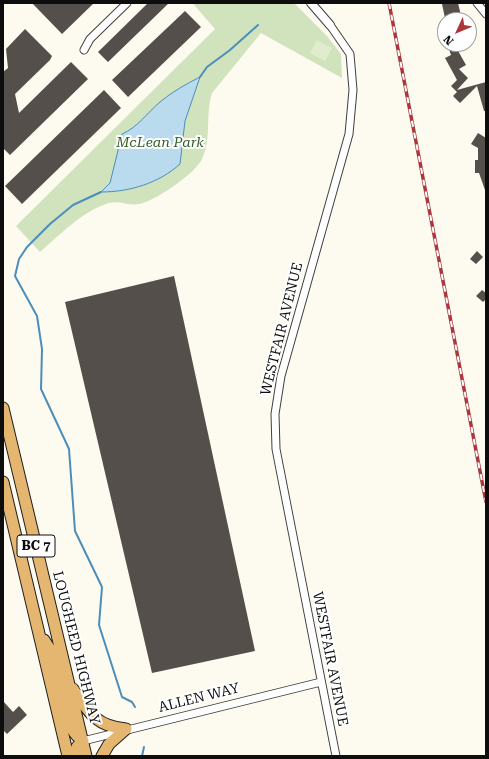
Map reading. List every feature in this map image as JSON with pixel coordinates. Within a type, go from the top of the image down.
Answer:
[{"type":"highway","name":"LOUGHEED HIGHWAY","points":[[3,408],[86,756]]},
{"type":"highway","name":"BC 7","points":[[3,482],[68,756]]},
{"type":"highway","points":[[38,628],[56,661],[72,731],[83,741],[77,747],[77,756]]},
{"type":"highway","points":[[69,684],[93,717],[107,726],[126,729]]},
{"type":"highway","points":[[102,756],[109,744],[126,729]]},
{"type":"street","points":[[84,50],[90,39],[127,3]]},
{"type":"street","points":[[311,3],[330,25]]},
{"type":"street","points":[[477,3],[486,14]]},
{"type":"street","name":"WESTFAIR AVENUE","points":[[330,25],[350,54],[353,90],[349,134],[281,376],[275,414],[276,450],[336,756]]},
{"type":"street","name":"ALLEN WAY","points":[[83,741],[126,729],[321,682]]},
{"type":"green space","name":"McLean Park","points":[[196,3],[294,3],[327,36],[341,54],[342,78],[261,33],[212,93],[205,151],[202,159],[192,172],[164,193],[146,202],[132,204],[113,202],[99,207],[72,224],[40,252],[16,226],[215,29],[194,5]]},
{"type":"green space","points":[[317,40],[332,48],[325,61],[310,53]]},
{"type":"water","points":[[200,77],[185,121],[180,164],[172,171],[144,185],[112,192],[101,192],[110,183],[122,134],[138,124],[155,106],[169,95]]},
{"type":"building","points":[[32,3],[94,3],[62,34]]},
{"type":"building","points":[[148,3],[169,3],[108,62],[98,52]]},
{"type":"building","points":[[458,3],[460,12],[444,12],[442,4]]},
{"type":"building","points":[[185,11],[201,27],[128,97],[112,80]]},
{"type":"building","points":[[25,29],[52,56],[50,60],[15,94],[19,113],[71,62],[88,79],[10,155],[3,148],[3,72],[8,68],[6,49]]},
{"type":"building","points":[[450,52],[459,52],[466,65],[459,69],[468,78],[457,90],[486,82],[486,111],[484,111],[477,86],[460,103],[453,96],[457,92],[451,86],[457,80],[445,58],[451,55]]},
{"type":"building","points":[[104,90],[121,108],[22,204],[5,186]]},
{"type":"building","points":[[478,133],[486,138],[485,190],[479,173],[475,173],[475,160],[478,160],[478,148],[471,144]]},
{"type":"building","points":[[477,251],[483,257],[476,264],[470,259]]},
{"type":"building","points":[[174,276],[255,651],[152,673],[65,302]]},
{"type":"building","points":[[482,290],[486,293],[486,299],[483,302],[476,296]]},
{"type":"building","points":[[3,701],[13,712],[19,706],[27,715],[7,734],[3,730]]},
{"type":"waterway","points":[[200,77],[207,67],[230,50],[258,25]]},
{"type":"waterway","points":[[101,192],[73,205],[50,224],[27,247],[19,259],[15,276],[37,316],[42,349],[41,389],[69,449],[75,531],[102,587],[99,625],[122,697],[132,702],[135,707]]},
{"type":"waterway","points":[[142,756],[144,747]]},
{"type":"railway","points":[[389,3],[486,502]]}]
